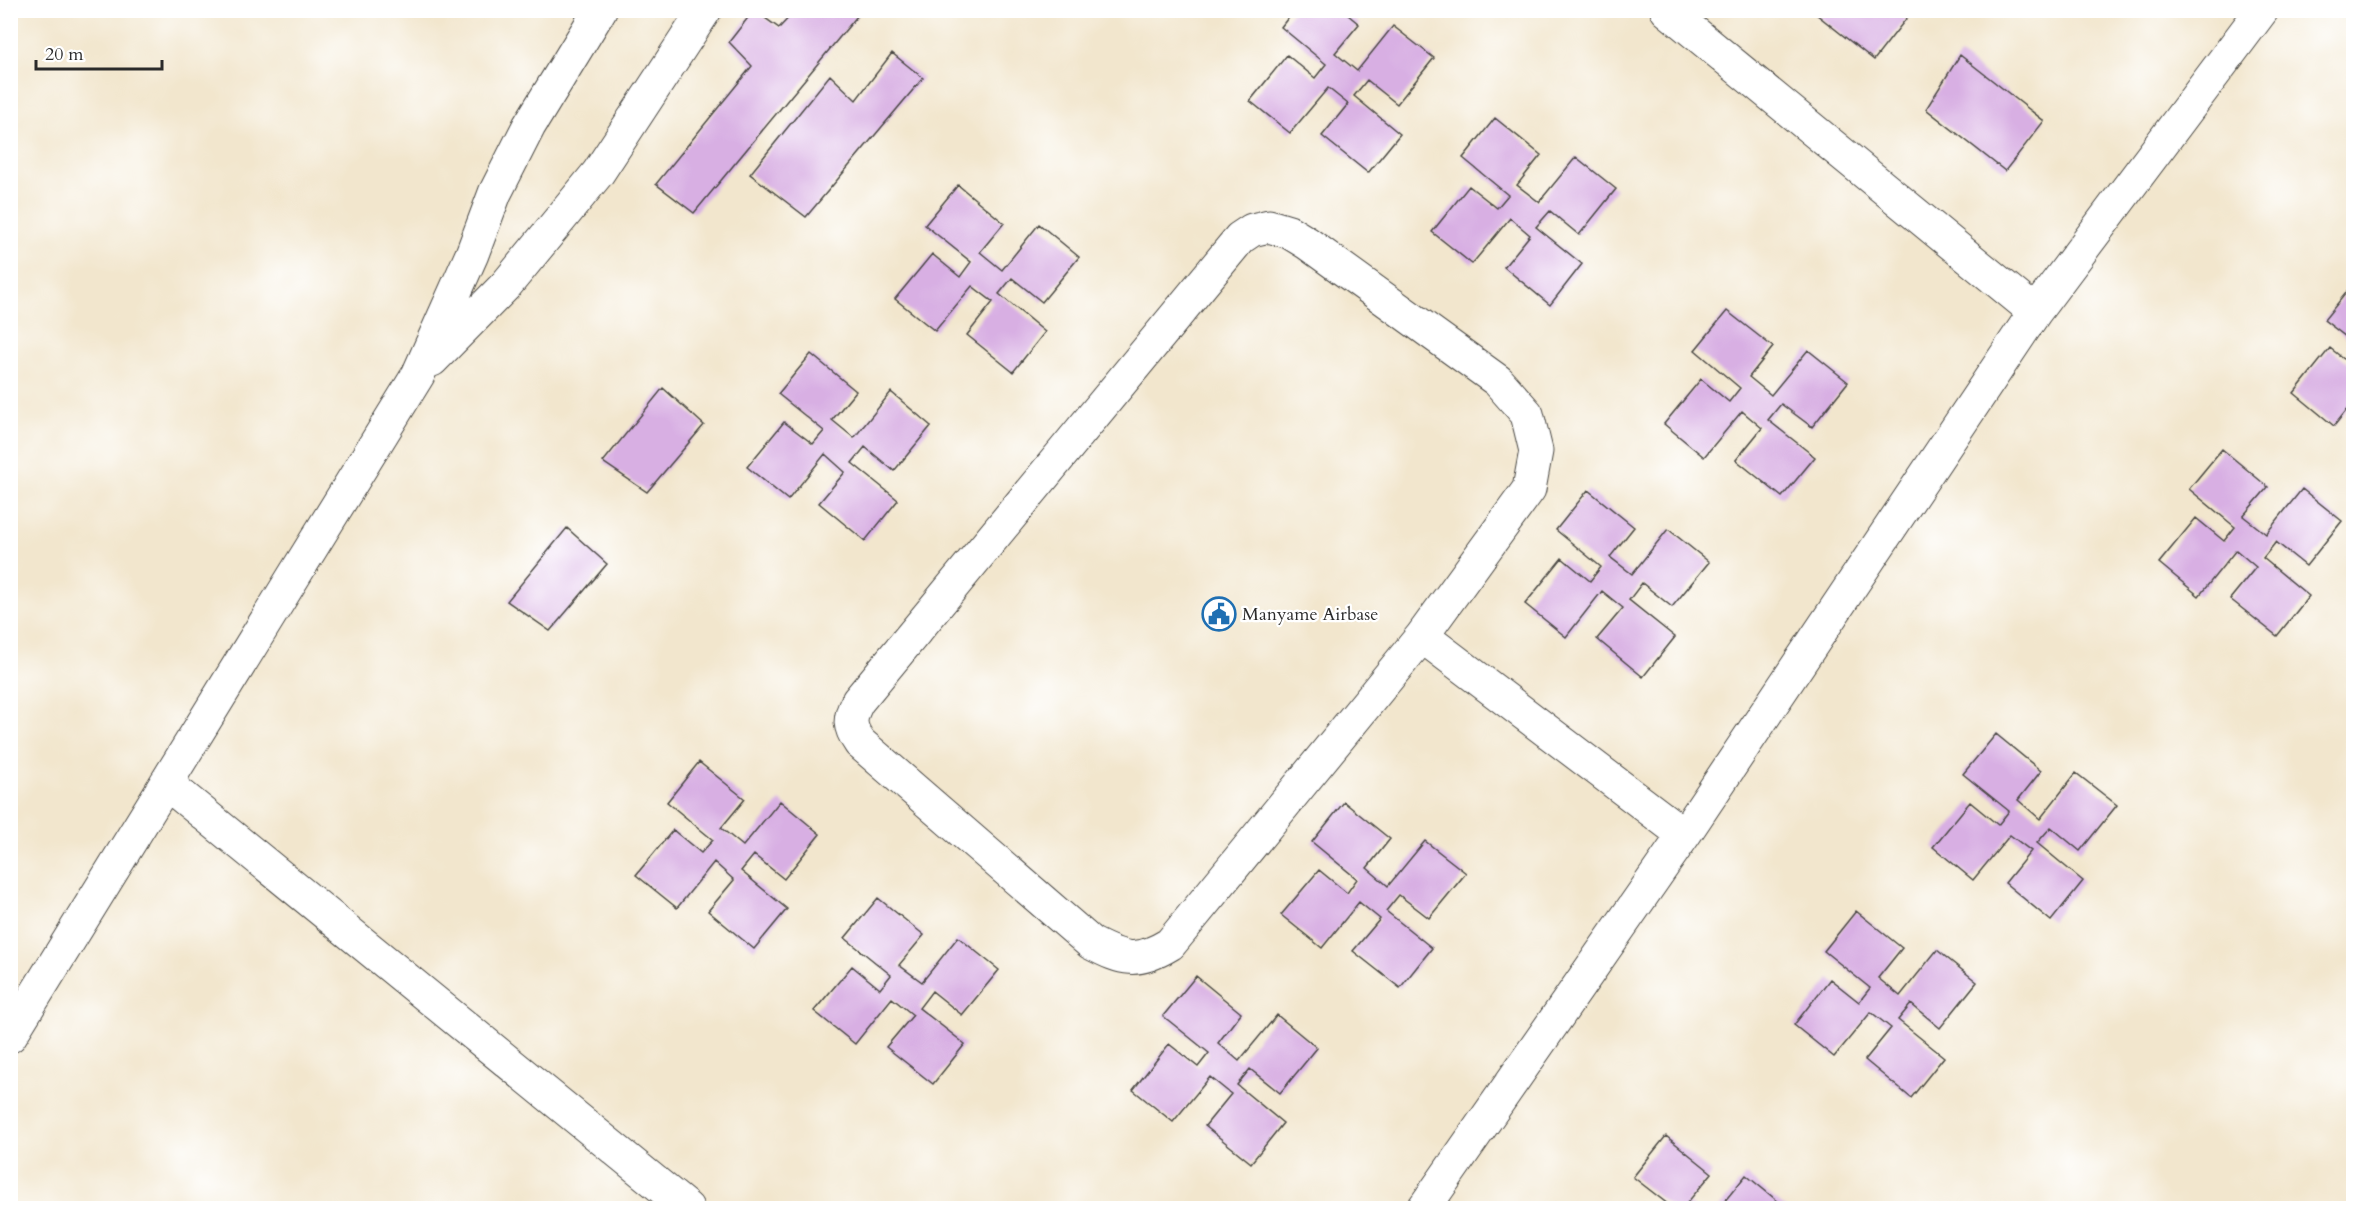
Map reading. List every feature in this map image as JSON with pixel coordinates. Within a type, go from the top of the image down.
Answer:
[{"type":"street","points":[[10,1036],[417,375],[472,254],[495,193],[529,126],[600,10]]},
{"type":"street","points":[[417,375],[506,285],[598,173],[705,10]]},
{"type":"street","points":[[1667,10],[2035,312]]},
{"type":"street","points":[[1424,1209],[1684,835],[2035,312],[2262,10]]},
{"type":"street","points":[[1269,226],[1288,232],[1307,243],[1489,374],[1527,414],[1536,451],[1529,489],[1422,636],[1170,944],[1155,953],[1136,959],[1112,954],[1091,944],[861,743],[851,730],[852,713],[858,701],[1240,238],[1252,230],[1269,226]]},
{"type":"street","points":[[1422,636],[1684,835]]},
{"type":"street","points":[[166,783],[687,1209]]},
{"type":"building","points":[[754,10],[779,28],[796,10],[852,10],[858,15],[694,213],[656,184],[752,66],[729,42]]},
{"type":"building","points":[[1294,10],[1342,10],[1359,24],[1335,53],[1357,71],[1393,26],[1434,58],[1397,104],[1367,80],[1354,96],[1400,134],[1368,173],[1322,136],[1348,104],[1328,88],[1290,133],[1250,101],[1287,55],[1315,78],[1326,64],[1281,27]]},
{"type":"building","points":[[1811,10],[1913,10],[1874,60]]},
{"type":"building","points":[[892,53],[923,78],[806,217],[750,174],[830,75],[856,100]]},
{"type":"building","points":[[1960,55],[2044,121],[2005,171],[1926,109]]},
{"type":"building","points":[[1495,118],[1541,155],[1517,185],[1539,202],[1576,157],[1616,189],[1579,235],[1550,211],[1536,227],[1582,264],[1550,305],[1504,267],[1530,235],[1510,218],[1472,264],[1432,232],[1469,186],[1497,208],[1508,195],[1463,158]]},
{"type":"building","points":[[958,185],[1004,223],[980,252],[1002,270],[1039,224],[1079,257],[1042,302],[1012,278],[999,294],[1045,332],[1013,372],[967,335],[993,302],[972,286],[935,331],[895,299],[932,254],[960,277],[971,262],[925,225]]},
{"type":"building","points":[[2354,283],[2354,343],[2324,320]]},
{"type":"building","points":[[1727,311],[1773,347],[1749,377],[1771,395],[1808,350],[1848,382],[1812,427],[1781,404],[1768,420],[1815,457],[1782,497],[1736,460],[1762,428],[1742,411],[1704,457],[1664,424],[1701,379],[1729,402],[1740,388],[1695,350]]},
{"type":"building","points":[[2330,348],[2354,367],[2354,401],[2334,426],[2294,393]]},
{"type":"building","points":[[811,354],[856,391],[832,420],[854,438],[891,392],[931,426],[894,471],[865,447],[852,463],[898,500],[865,541],[819,503],[845,472],[825,454],[788,500],[747,467],[784,422],[813,444],[824,431],[778,394]]},
{"type":"building","points":[[663,388],[704,425],[647,492],[603,462]]},
{"type":"building","points":[[2222,449],[2268,487],[2243,516],[2266,534],[2302,489],[2342,521],[2306,566],[2276,542],[2263,558],[2309,596],[2277,636],[2230,599],[2256,567],[2236,550],[2199,596],[2159,563],[2196,518],[2224,541],[2235,527],[2189,489]]},
{"type":"building","points":[[1588,490],[1634,527],[1610,557],[1632,574],[1668,529],[1709,562],[1672,607],[1642,583],[1629,600],[1675,637],[1643,677],[1597,639],[1623,608],[1602,591],[1566,637],[1525,604],[1562,558],[1590,581],[1601,567],[1556,530]]},
{"type":"building","points":[[567,528],[607,564],[550,631],[507,601]]},
{"type":"building","points":[[1996,734],[2041,771],[2018,800],[2040,819],[2076,773],[2117,805],[2080,851],[2051,827],[2037,843],[2083,881],[2051,921],[2005,883],[2031,851],[2010,835],[1973,880],[1933,847],[1970,802],[1998,825],[2009,811],[1963,774]]},
{"type":"building","points":[[699,762],[745,799],[721,828],[743,846],[780,801],[820,834],[784,879],[754,855],[741,871],[787,909],[754,949],[708,911],[734,880],[714,862],[677,908],[636,875],[673,830],[701,853],[713,840],[667,802]]},
{"type":"building","points":[[1344,802],[1390,839],[1367,868],[1388,886],[1425,841],[1466,873],[1429,918],[1399,895],[1386,911],[1432,948],[1400,988],[1353,951],[1380,919],[1359,902],[1322,948],[1281,915],[1319,870],[1347,893],[1357,879],[1312,842]]},
{"type":"building","points":[[878,898],[924,935],[899,965],[922,982],[958,937],[999,970],[962,1015],[932,991],[919,1008],[965,1044],[933,1084],[886,1047],[913,1015],[892,998],[855,1044],[814,1011],[852,966],[880,989],[891,975],[845,938]]},
{"type":"building","points":[[1856,911],[1902,948],[1878,978],[1900,996],[1937,950],[1977,982],[1940,1028],[1911,1004],[1898,1020],[1944,1057],[1911,1098],[1865,1060],[1891,1028],[1871,1012],[1834,1057],[1794,1025],[1830,979],[1859,1002],[1870,988],[1824,951]]},
{"type":"building","points":[[1196,976],[1241,1013],[1218,1043],[1239,1061],[1277,1015],[1317,1048],[1280,1093],[1250,1069],[1237,1085],[1283,1123],[1251,1163],[1205,1126],[1231,1094],[1210,1077],[1173,1122],[1133,1090],[1169,1044],[1198,1067],[1209,1053],[1163,1016]]},
{"type":"building","points":[[1666,1136],[1712,1173],[1687,1203],[1694,1208],[1673,1208],[1633,1177]]},
{"type":"building","points":[[1746,1175],[1786,1208],[1719,1208]]},
{"type":"place","name":"Manyame Airbase","points":[[1219,614]]}]
